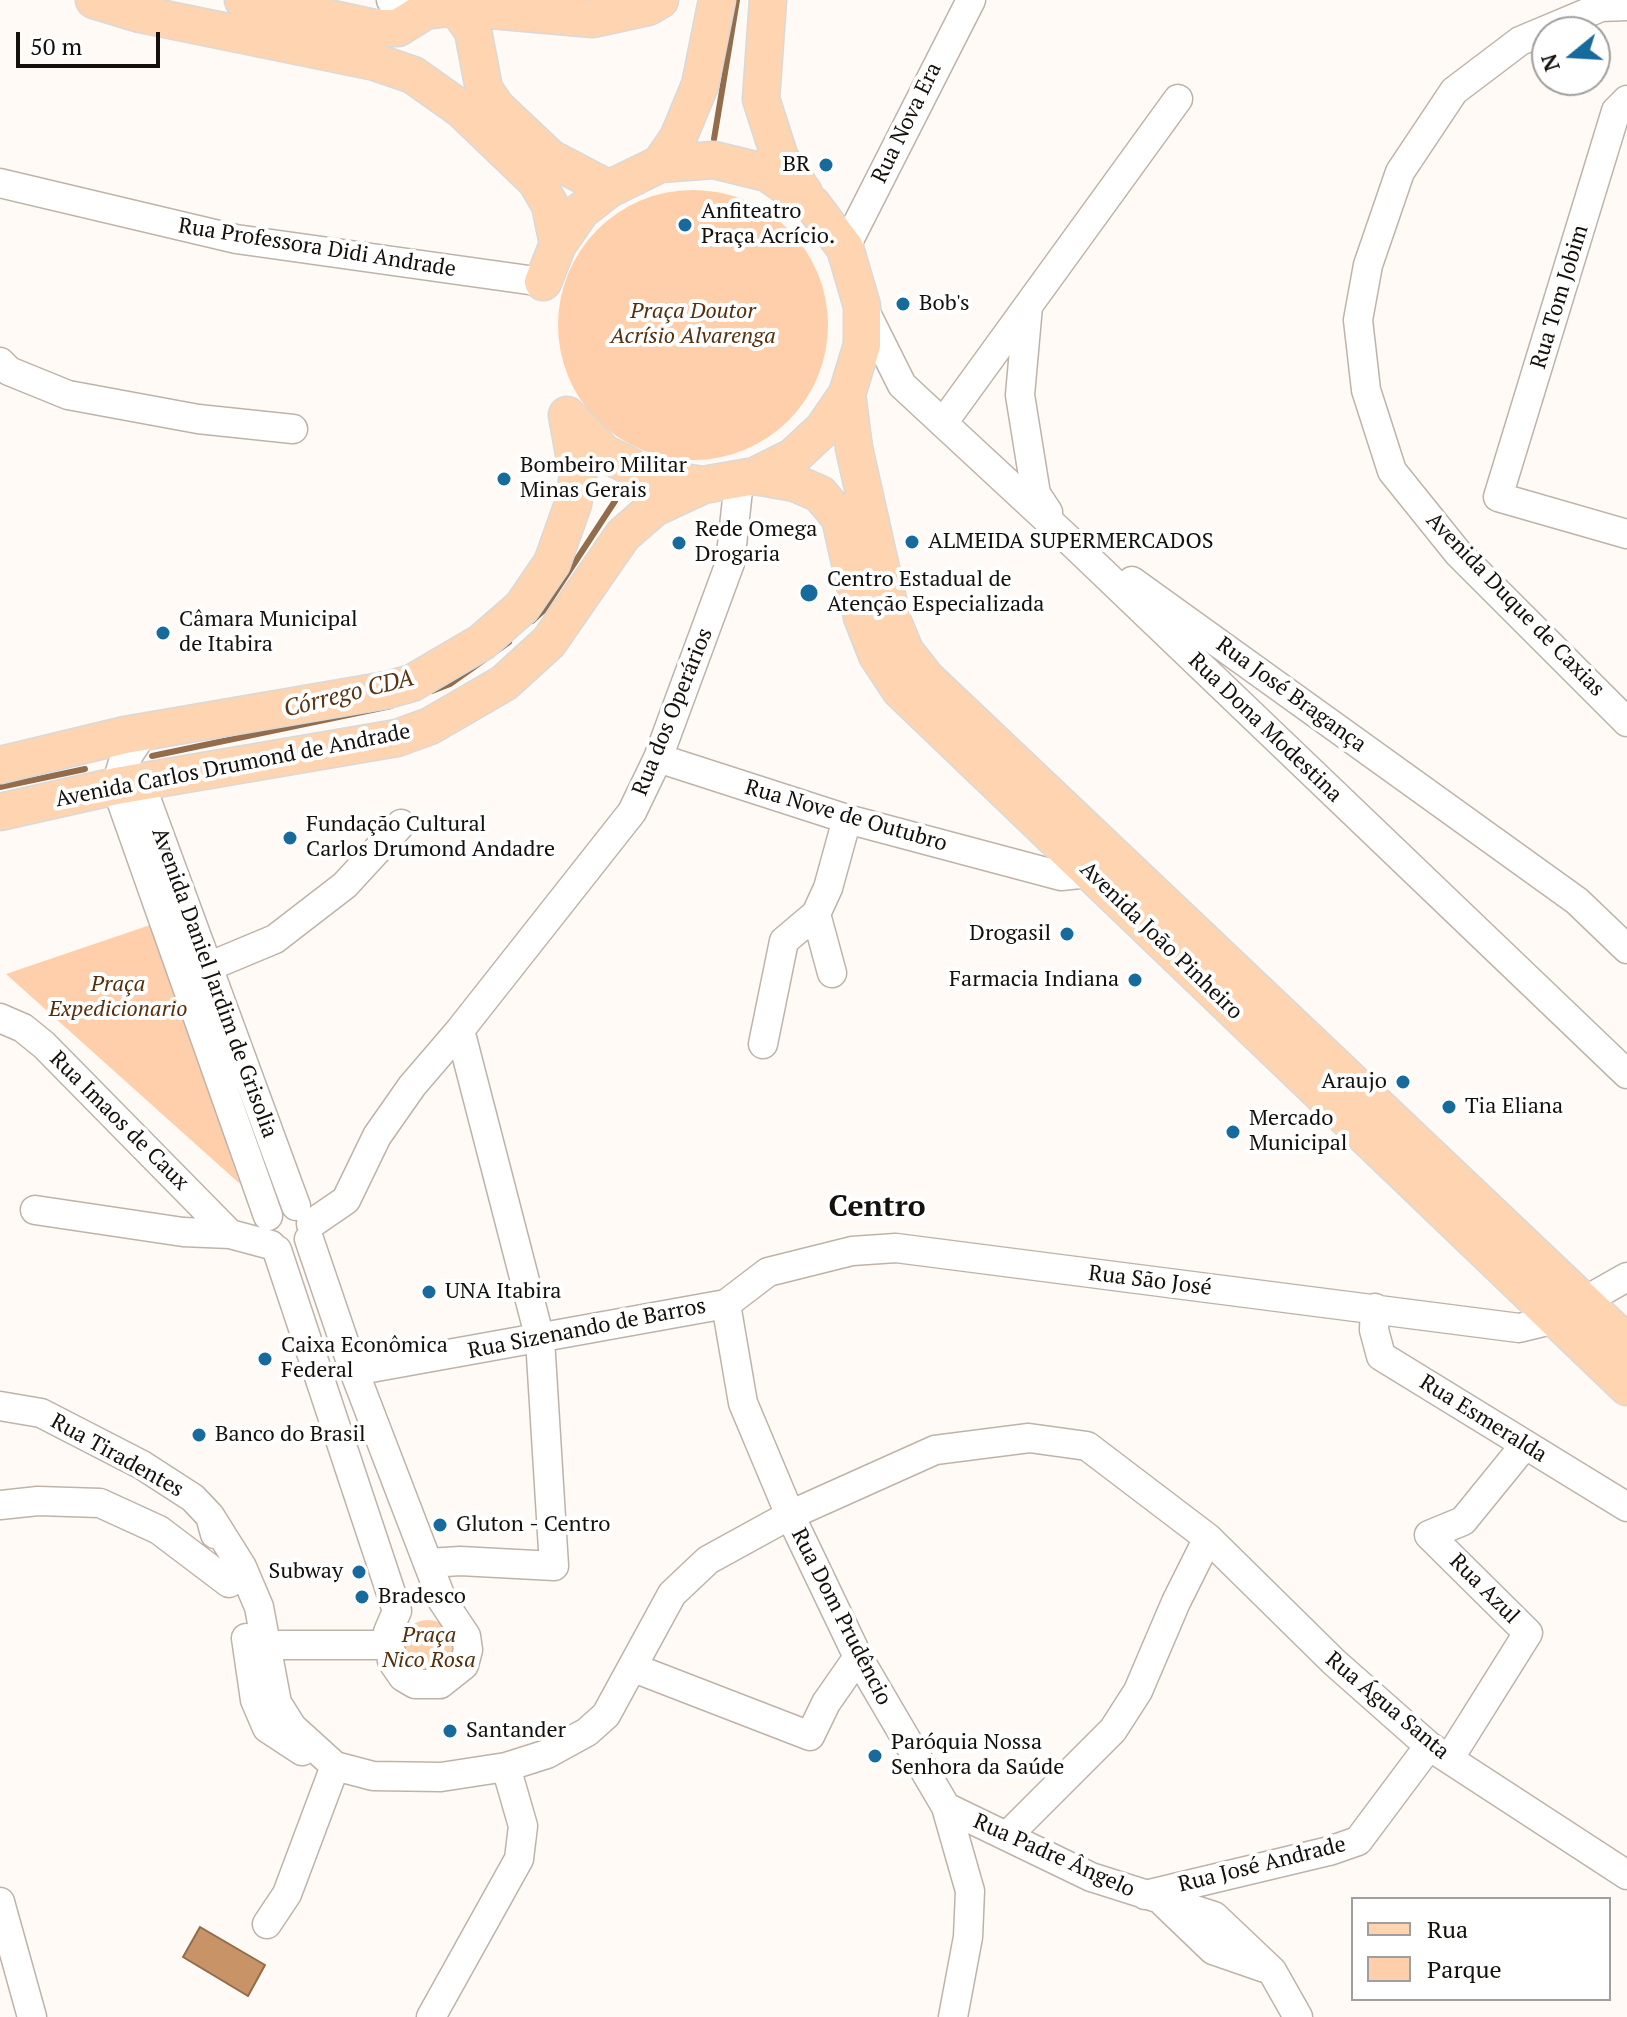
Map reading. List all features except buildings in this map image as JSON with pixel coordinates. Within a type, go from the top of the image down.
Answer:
[{"type":"main road","points":[[94,0],[140,14],[375,62],[413,75],[461,109],[536,181],[550,205],[558,244]]},
{"type":"main road","points":[[243,0],[375,28],[414,11],[593,19],[648,7],[660,0]]},
{"type":"main road","points":[[660,164],[678,138],[700,85],[717,0]]},
{"type":"main road","points":[[703,485],[747,478],[793,457],[823,429],[849,389],[862,345],[862,306],[845,248],[780,158],[761,99],[768,0]]},
{"type":"main road","points":[[413,75],[414,11]]},
{"type":"main road","points":[[414,11],[473,31],[484,89],[496,107],[550,158],[609,189]]},
{"type":"main road","points":[[543,282],[558,244],[581,211],[609,189],[660,164],[714,160],[767,173],[812,204]]},
{"type":"main road","name":"Avenida João Pinheiro","points":[[849,389],[854,448],[893,622],[905,651],[926,678],[1568,1311],[1627,1387]]},
{"type":"main road","name":"Avenida Carlos Drumond de Andrade","points":[[0,812],[119,769],[143,733],[387,690],[412,683],[482,642],[522,607],[552,563],[573,504],[578,476],[567,415],[604,453],[651,477],[703,485]]},
{"type":"main road","name":"Avenida João Pinheiro","points":[[747,478],[795,483],[820,494],[840,518],[862,617],[877,655],[900,690],[1089,873],[1568,1311],[1627,1343]]},
{"type":"main road","name":"Avenida Carlos Drumond de Andrade","points":[[0,765],[119,769],[397,738],[430,726],[504,683],[549,642],[623,535],[654,508],[703,485]]},
{"type":"street","name":"Rua Nova Era","points":[[845,248],[971,0]]},
{"type":"street","name":"Avenida Duque de Caxias","points":[[1627,6],[1601,7],[1520,41],[1454,91],[1400,172],[1368,265],[1358,320],[1366,390],[1392,471],[1458,553],[1627,722]]},
{"type":"street","points":[[943,423],[1178,99]]},
{"type":"street","name":"Rua Tom Jobim","points":[[1627,100],[1616,111],[1498,497],[1627,534]]},
{"type":"street","name":"Rua Professora Didi Andrade","points":[[0,183],[236,239],[543,282]]},
{"type":"street","name":"Rua Dona Modestina","points":[[862,306],[902,385],[1067,538],[1627,1074]]},
{"type":"street","name":"Rua José Bragança","points":[[1028,306],[1020,395],[1036,494],[1067,538],[1577,901],[1627,949]]},
{"type":"street","points":[[0,362],[9,371],[68,395],[198,419],[293,429]]},
{"type":"street","points":[[849,389],[902,385]]},
{"type":"street","name":"Rua dos Operários","points":[[305,1223],[346,1200],[386,1123],[412,1086],[632,812],[658,758],[730,563],[747,478]]},
{"type":"street","points":[[1285,748],[1324,720]]},
{"type":"street","name":"Rua Nove de Outubro","points":[[658,758],[847,819],[1061,876],[1089,873]]},
{"type":"street","name":"Avenida Daniel Jardim de Grisolia","points":[[119,769],[208,967],[305,1223],[354,1371],[429,1563]]},
{"type":"street","name":"Avenida Daniel Jardim de Grisolia","points":[[119,769],[397,1611],[388,1632],[388,1645]]},
{"type":"street","points":[[1035,818],[1039,848],[1036,868]]},
{"type":"street","points":[[763,1044],[784,941],[816,914],[828,888],[847,819]]},
{"type":"street","points":[[208,967],[275,939],[345,885],[401,824]]},
{"type":"street","points":[[816,914],[832,973]]},
{"type":"street","name":"Rua Imaos de Caux","points":[[0,1018],[23,1028],[44,1045],[230,1234]]},
{"type":"street","points":[[265,1645],[388,1645],[398,1669],[415,1684],[440,1684],[464,1665],[468,1650],[466,1636],[442,1600],[429,1563],[460,1561],[554,1566],[540,1339],[460,1030]]},
{"type":"street","points":[[183,1232],[193,1216],[193,1197]]},
{"type":"street","points":[[35,1210],[183,1232],[270,1234],[298,1250],[305,1223],[280,1206],[270,1234]]},
{"type":"street","name":"Rua São José","points":[[726,1304],[768,1272],[852,1251],[896,1248],[1519,1328],[1568,1311],[1627,1277]]},
{"type":"street","name":"Rua Sizenando de Barros","points":[[354,1371],[726,1304]]},
{"type":"street","name":"Rua Dom Prudêncio","points":[[726,1304],[743,1403],[790,1515],[858,1657],[946,1807],[970,1891],[968,1937],[953,2017]]},
{"type":"street","name":"Rua Esmeralda","points":[[1375,1308],[1374,1330],[1381,1356],[1627,1507]]},
{"type":"street","points":[[309,1342],[354,1371]]},
{"type":"street","name":"Rua Tiradentes","points":[[0,1406],[41,1413],[93,1438],[193,1498],[210,1516],[242,1567],[259,1607],[277,1703],[292,1727],[318,1757]]},
{"type":"street","name":"Rua Água Santa","points":[[506,1767],[547,1754],[587,1732],[606,1715],[672,1594],[708,1560],[790,1515],[935,1450],[1029,1438],[1087,1446],[1208,1538],[1334,1662],[1439,1753],[1627,1875]]},
{"type":"street","name":"Rua Azul","points":[[1439,1753],[1528,1633],[1429,1535],[1463,1521],[1524,1446]]},
{"type":"street","points":[[0,1505],[38,1501],[100,1503],[159,1530],[229,1583]]},
{"type":"street","points":[[210,1516],[229,1583],[241,1609],[255,1700],[267,1728],[318,1757],[387,1777],[441,1777],[506,1767],[523,1826],[519,1859],[431,2017]]},
{"type":"street","points":[[1007,1836],[1113,1730],[1138,1691],[1176,1602],[1208,1538]]},
{"type":"street","points":[[634,1668],[810,1736],[826,1703],[858,1657]]},
{"type":"street","name":"Rua José Andrade","points":[[1154,1899],[1358,1841],[1439,1753]]},
{"type":"street","points":[[267,1924],[287,1894],[318,1757]]},
{"type":"street","name":"Rua Padre Ângelo","points":[[946,1807],[1091,1877],[1154,1899],[1196,1909],[1229,1926],[1272,1971],[1298,2017]]},
{"type":"street","name":"Rua Padre Ângelo","points":[[1154,1899],[1213,1950],[1272,1971]]},
{"type":"street","points":[[0,1902],[32,2017]]},
{"type":"street","points":[[1213,1950],[1210,1938],[1217,1927],[1229,1926]]},
{"type":"green space","name":"Praça Doutor Acrísio Alvarenga","points":[[693,190],[719,193],[745,201],[768,213],[788,230],[805,250],[817,273],[825,299],[828,325],[825,351],[817,377],[805,400],[788,420],[768,437],[745,449],[719,457],[693,460],[667,457],[641,449],[618,437],[598,420],[581,400],[569,377],[561,351],[558,325],[561,299],[569,273],[581,250],[598,230],[618,213],[641,201],[667,193]]},
{"type":"green space","name":"Praça Expedicionario","points":[[153,924],[240,1184],[6,974]]},
{"type":"green space","name":"Praça Nico Rosa","points":[[428,1620],[447,1628],[455,1647],[447,1666],[428,1674],[409,1666],[401,1647],[409,1628]]},
{"type":"shaded area","points":[[200,1927],[265,1965],[248,1996],[183,1957]]},
{"type":"waterway","name":"Córrego CDA","points":[[714,139],[737,0]]},
{"type":"waterway","name":"Córrego CDA","points":[[532,621],[543,611],[615,501]]},
{"type":"waterway","name":"Córrego CDA","points":[[432,691],[450,684],[509,642]]},
{"type":"waterway","name":"Córrego CDA","points":[[152,756],[391,706]]},
{"type":"waterway","name":"Córrego CDA","points":[[0,787],[85,769]]},
{"type":"place","name":"BR","points":[[826,165]]},
{"type":"place","name":"Anfiteatro Praça Acrício.","points":[[685,225]]},
{"type":"place","name":"Bob's","points":[[903,304]]},
{"type":"place","name":"Bombeiro Militar Minas Gerais","points":[[504,479]]},
{"type":"place","name":"ALMEIDA SUPERMERCADOS","points":[[912,542]]},
{"type":"place","name":"Rede Omega Drogaria","points":[[679,543]]},
{"type":"place","name":"Centro Estadual de Atenção Especializada","points":[[809,593]]},
{"type":"place","name":"Câmara Municipal de Itabira","points":[[163,633]]},
{"type":"place","name":"Fundação Cultural Carlos Drumond Andadre","points":[[290,838]]},
{"type":"place","name":"Drogasil","points":[[1067,934]]},
{"type":"place","name":"Farmacia Indiana","points":[[1135,980]]},
{"type":"place","name":"Araujo","points":[[1403,1082]]},
{"type":"place","name":"Tia Eliana","points":[[1449,1107]]},
{"type":"place","name":"Mercado Municipal","points":[[1233,1132]]},
{"type":"place","name":"UNA Itabira","points":[[429,1292]]},
{"type":"place","name":"Caixa Econômica Federal","points":[[265,1359]]},
{"type":"place","name":"Banco do Brasil","points":[[199,1435]]},
{"type":"place","name":"Gluton - Centro","points":[[440,1525]]},
{"type":"place","name":"Subway","points":[[359,1572]]},
{"type":"place","name":"Bradesco","points":[[362,1597]]},
{"type":"place","name":"Santander","points":[[450,1731]]},
{"type":"place","name":"Paróquia Nossa Senhora da Saúde","points":[[875,1756]]},
{"type":"district","name":"Centro","points":[[877,1207]]}]
